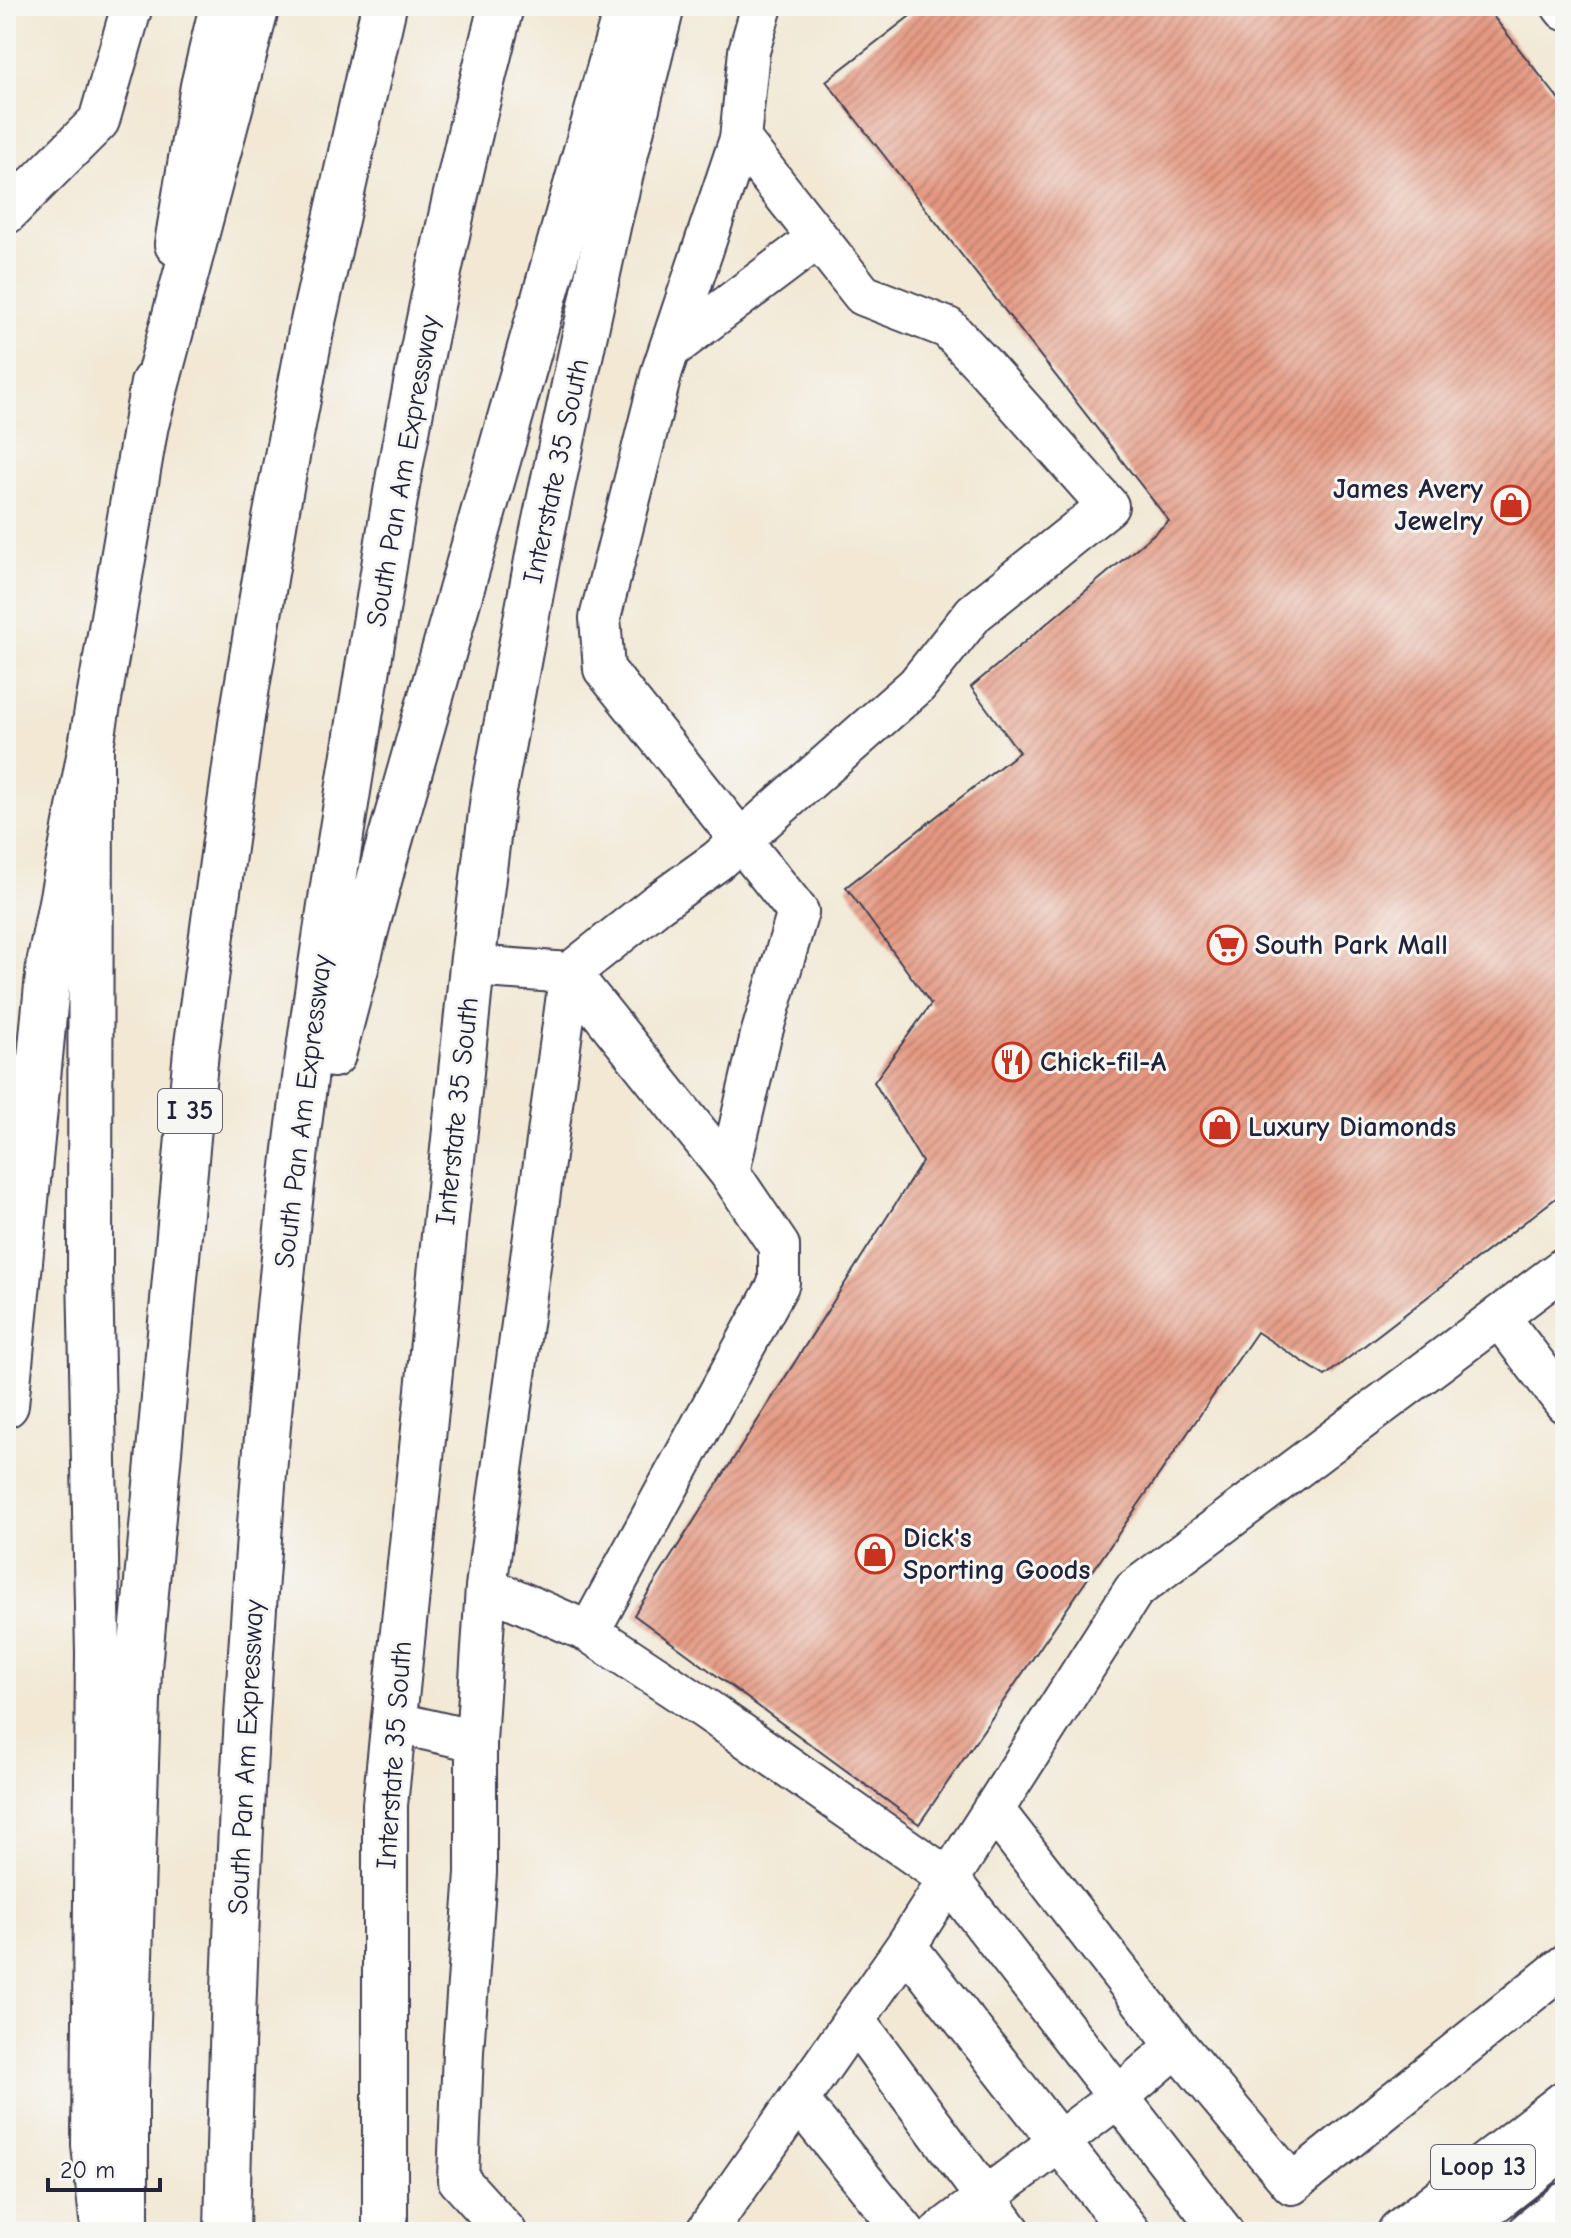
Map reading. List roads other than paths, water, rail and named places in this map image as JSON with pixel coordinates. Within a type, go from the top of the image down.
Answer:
[{"type":"main road","points":[[6,1405],[49,965],[91,746],[203,86],[222,6]]},
{"type":"main road","points":[[147,421],[257,6]]},
{"type":"main road","name":"I 35","points":[[126,2232],[126,2086],[139,1668],[196,1051],[242,717],[275,519],[312,326],[384,6]]},
{"type":"main road","name":"South Pan Am Expressway","points":[[227,2232],[231,2015],[244,1745],[269,1406],[287,1224],[325,932],[402,461],[440,266],[501,6]]},
{"type":"main road","points":[[287,1224],[384,862],[627,6]]},
{"type":"main road","name":"Interstate 35 South","points":[[385,2232],[385,1805],[472,966],[493,797],[541,539],[609,222],[662,6]]},
{"type":"main road","points":[[91,746],[90,1272],[98,1653],[94,2145],[104,2232]]},
{"type":"main road","name":"Loop 13","points":[[1400,2232],[1565,2103]]},
{"type":"main road","points":[[1453,2232],[1565,2145]]},
{"type":"lane","points":[[6,214],[99,121],[132,6]]},
{"type":"lane","points":[[729,1172],[761,1035],[798,912],[604,669],[600,618],[669,350],[740,139],[749,51],[762,6]]},
{"type":"lane","points":[[472,966],[570,973],[717,861],[917,685],[974,613],[1108,506],[948,328],[863,295],[740,139]]},
{"type":"lane","points":[[669,350],[818,238]]},
{"type":"lane","points":[[570,973],[729,1172],[779,1246],[779,1283],[589,1632]]},
{"type":"lane","points":[[506,2232],[458,2179],[463,2051],[476,1873],[476,1741],[486,1587],[570,973]]},
{"type":"lane","points":[[706,2232],[906,1946],[1134,1590],[1565,1267]]},
{"type":"lane","points":[[1499,1317],[1565,1403]]},
{"type":"lane","points":[[486,1587],[589,1632],[707,1710],[949,1879],[1223,2232]]},
{"type":"lane","points":[[393,1722],[476,1741]]},
{"type":"lane","points":[[993,1809],[1177,2046],[1292,2184],[1565,1965]]},
{"type":"lane","points":[[906,1946],[1130,2232]]},
{"type":"lane","points":[[855,2020],[1011,2232]]},
{"type":"lane","points":[[940,2232],[1118,2097],[1177,2046]]},
{"type":"lane","points":[[798,2100],[905,2232]]},
{"type":"place","name":"James Avery Jewelry","points":[[1511,505]]},
{"type":"place","name":"South Park Mall","points":[[1227,945]]},
{"type":"place","name":"Chick-fil-A","points":[[1012,1062]]},
{"type":"place","name":"Luxury Diamonds","points":[[1220,1127]]},
{"type":"place","name":"Dick's Sporting Goods","points":[[875,1554]]}]
